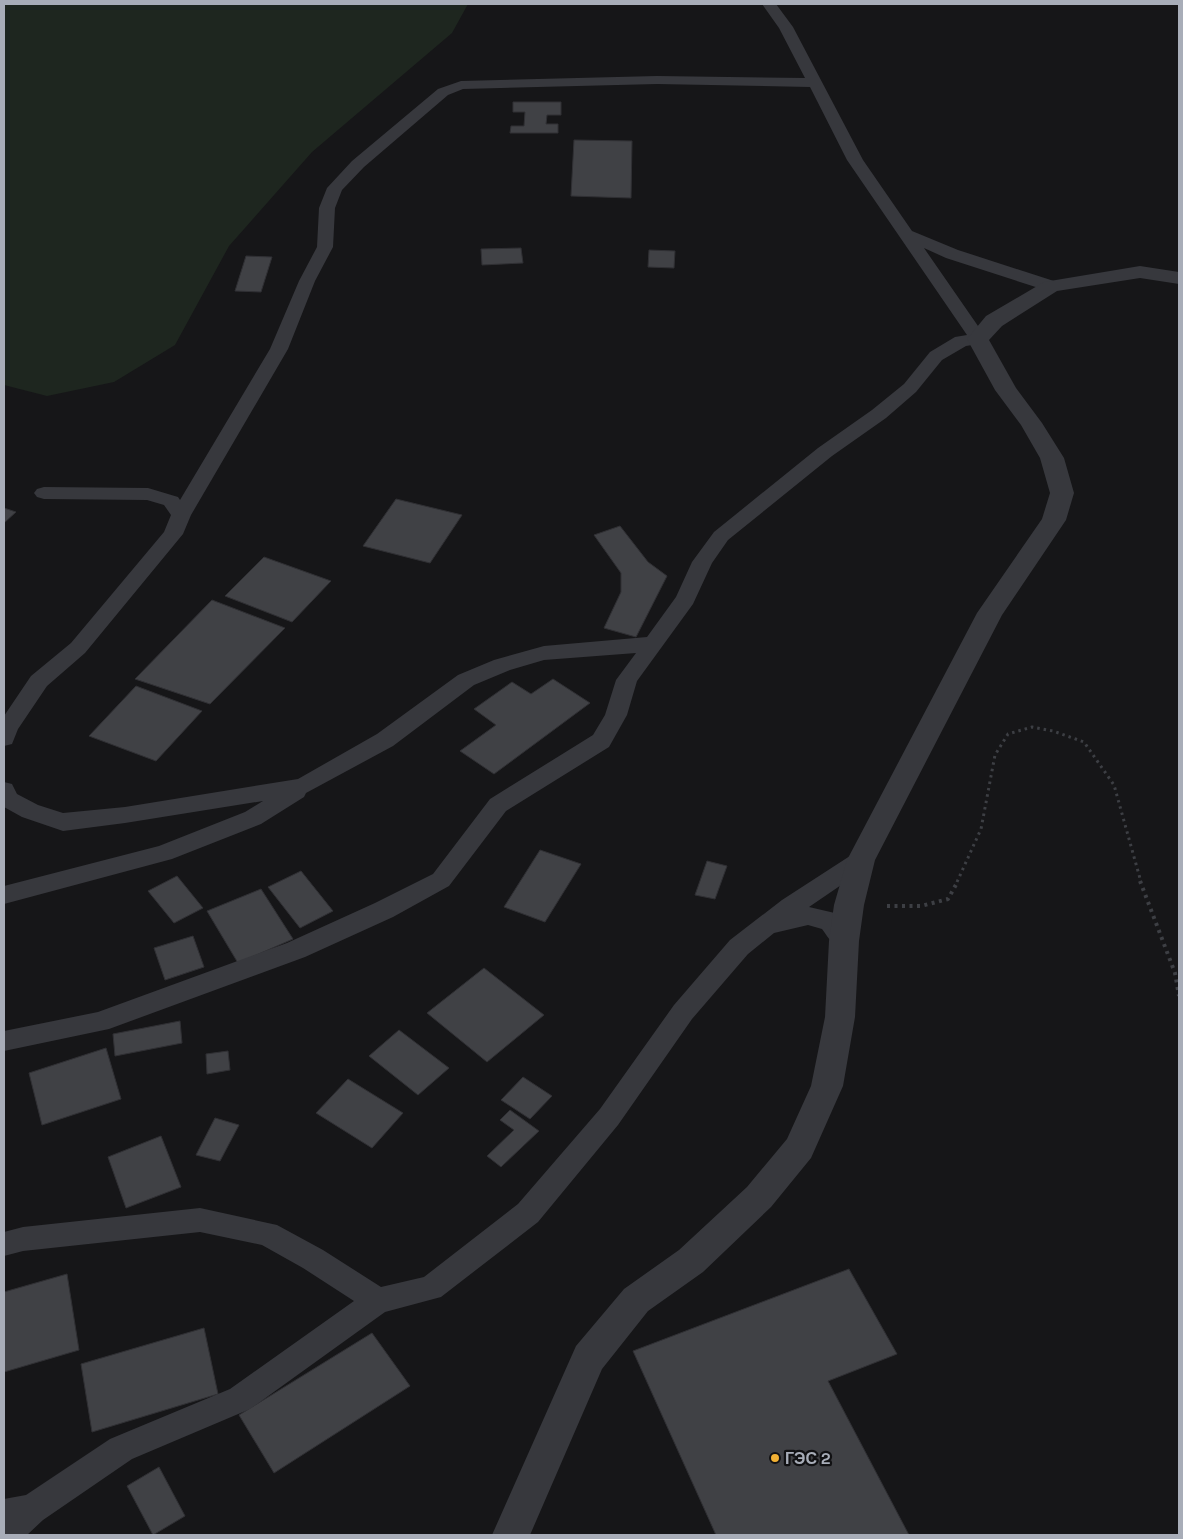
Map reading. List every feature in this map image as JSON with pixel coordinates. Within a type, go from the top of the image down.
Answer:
[{"type":"street","points":[[511,1535],[589,1358],[636,1300],[698,1254],[759,1197],[799,1148],[828,1086],[840,1017],[848,905],[861,860],[990,613],[1054,520],[1062,493],[1052,458],[1031,423],[1006,390],[978,339],[994,321],[1051,286],[1140,272],[1179,278]]},
{"type":"lane","points":[[4,1042],[100,1022],[296,950],[376,914],[441,880],[498,805],[601,741],[616,715],[627,680],[656,643],[686,599],[702,562],[721,536],[825,452],[879,414],[910,388],[936,356],[961,341],[978,339],[855,160],[786,27],[770,4]]},
{"type":"lane","points":[[4,738],[7,728],[39,681],[78,648],[173,534],[181,515],[279,349],[307,281],[325,247],[327,208],[335,188],[358,164],[442,92],[462,85],[487,84],[553,84],[657,80],[815,83]]},
{"type":"lane","points":[[908,235],[952,254],[1051,286]]},
{"type":"lane","points":[[44,493],[148,494],[171,501],[181,515]]},
{"type":"lane","points":[[4,895],[164,853],[253,818],[303,786],[385,740],[466,680],[502,665],[544,653],[598,650],[656,643]]},
{"type":"lane","points":[[4,790],[8,799],[30,811],[62,822],[303,786]]},
{"type":"lane","points":[[5,1535],[18,1511],[121,1449],[240,1399],[378,1302],[431,1288],[528,1213],[609,1117],[683,1012],[739,947],[791,907],[861,860]]},
{"type":"lane","points":[[766,926],[808,916],[830,922],[844,941]]},
{"type":"lane","points":[[4,1244],[23,1239],[200,1220],[267,1234],[313,1259],[378,1302]]},
{"type":"path","points":[[848,905],[921,906],[948,899],[964,869],[981,829],[995,755],[1008,734],[1032,726],[1052,731],[1084,742],[1114,785],[1135,866],[1175,973],[1179,996]]},
{"type":"shaded area","points":[[4,4],[468,4],[452,33],[312,152],[229,246],[175,345],[114,382],[47,396],[4,385]]},
{"type":"building","points":[[513,102],[561,102],[561,115],[547,115],[546,124],[558,124],[558,133],[510,133],[511,126],[524,126],[525,112],[513,112]]},
{"type":"building","points":[[574,140],[632,141],[631,198],[571,196]]},
{"type":"building","points":[[521,248],[523,263],[482,265],[481,249]]},
{"type":"building","points":[[649,250],[675,251],[674,268],[648,267]]},
{"type":"building","points":[[246,256],[272,257],[261,292],[235,291]]},
{"type":"building","points":[[396,499],[462,515],[430,563],[363,546]]},
{"type":"building","points":[[4,508],[16,512],[4,523]]},
{"type":"building","points":[[620,526],[648,562],[667,576],[636,637],[604,628],[621,592],[621,573],[594,535]]},
{"type":"building","points":[[264,557],[331,581],[292,622],[225,596]]},
{"type":"building","points":[[212,600],[285,628],[210,704],[135,679]]},
{"type":"building","points":[[553,679],[590,703],[494,774],[460,751],[496,725],[474,709],[512,682],[531,694]]},
{"type":"building","points":[[136,686],[202,711],[156,761],[89,736]]},
{"type":"building","points":[[540,850],[581,864],[545,922],[504,907]]},
{"type":"building","points":[[707,861],[727,866],[715,899],[695,895]]},
{"type":"building","points":[[301,871],[333,911],[300,928],[268,887]]},
{"type":"building","points":[[177,876],[203,908],[174,923],[148,891]]},
{"type":"building","points":[[261,889],[293,939],[238,963],[207,911]]},
{"type":"building","points":[[193,936],[204,967],[165,980],[154,948]]},
{"type":"building","points":[[484,968],[544,1015],[487,1062],[427,1013]]},
{"type":"building","points":[[180,1021],[182,1043],[115,1056],[113,1034]]},
{"type":"building","points":[[399,1030],[449,1068],[418,1095],[369,1056]]},
{"type":"building","points":[[106,1048],[121,1099],[42,1125],[29,1073]]},
{"type":"building","points":[[228,1051],[230,1070],[207,1074],[206,1054]]},
{"type":"building","points":[[523,1077],[552,1096],[530,1119],[501,1100]]},
{"type":"building","points":[[348,1079],[403,1113],[372,1148],[316,1113]]},
{"type":"building","points":[[510,1110],[539,1131],[501,1167],[487,1156],[514,1130],[500,1120]]},
{"type":"building","points":[[215,1118],[239,1125],[220,1161],[196,1155]]},
{"type":"building","points":[[161,1136],[181,1187],[126,1208],[108,1157]]},
{"type":"building","name":"ГЭС 2","points":[[849,1269],[897,1354],[828,1381],[909,1535],[716,1535],[633,1351]]},
{"type":"building","points":[[67,1274],[79,1350],[4,1372],[4,1292]]},
{"type":"building","points":[[204,1328],[218,1394],[92,1432],[81,1364]]},
{"type":"building","points":[[372,1333],[410,1386],[274,1473],[239,1415]]},
{"type":"building","points":[[159,1467],[185,1516],[153,1535],[127,1486]]},
{"type":"place","name":"ГЭС 2","points":[[775,1458]]}]
